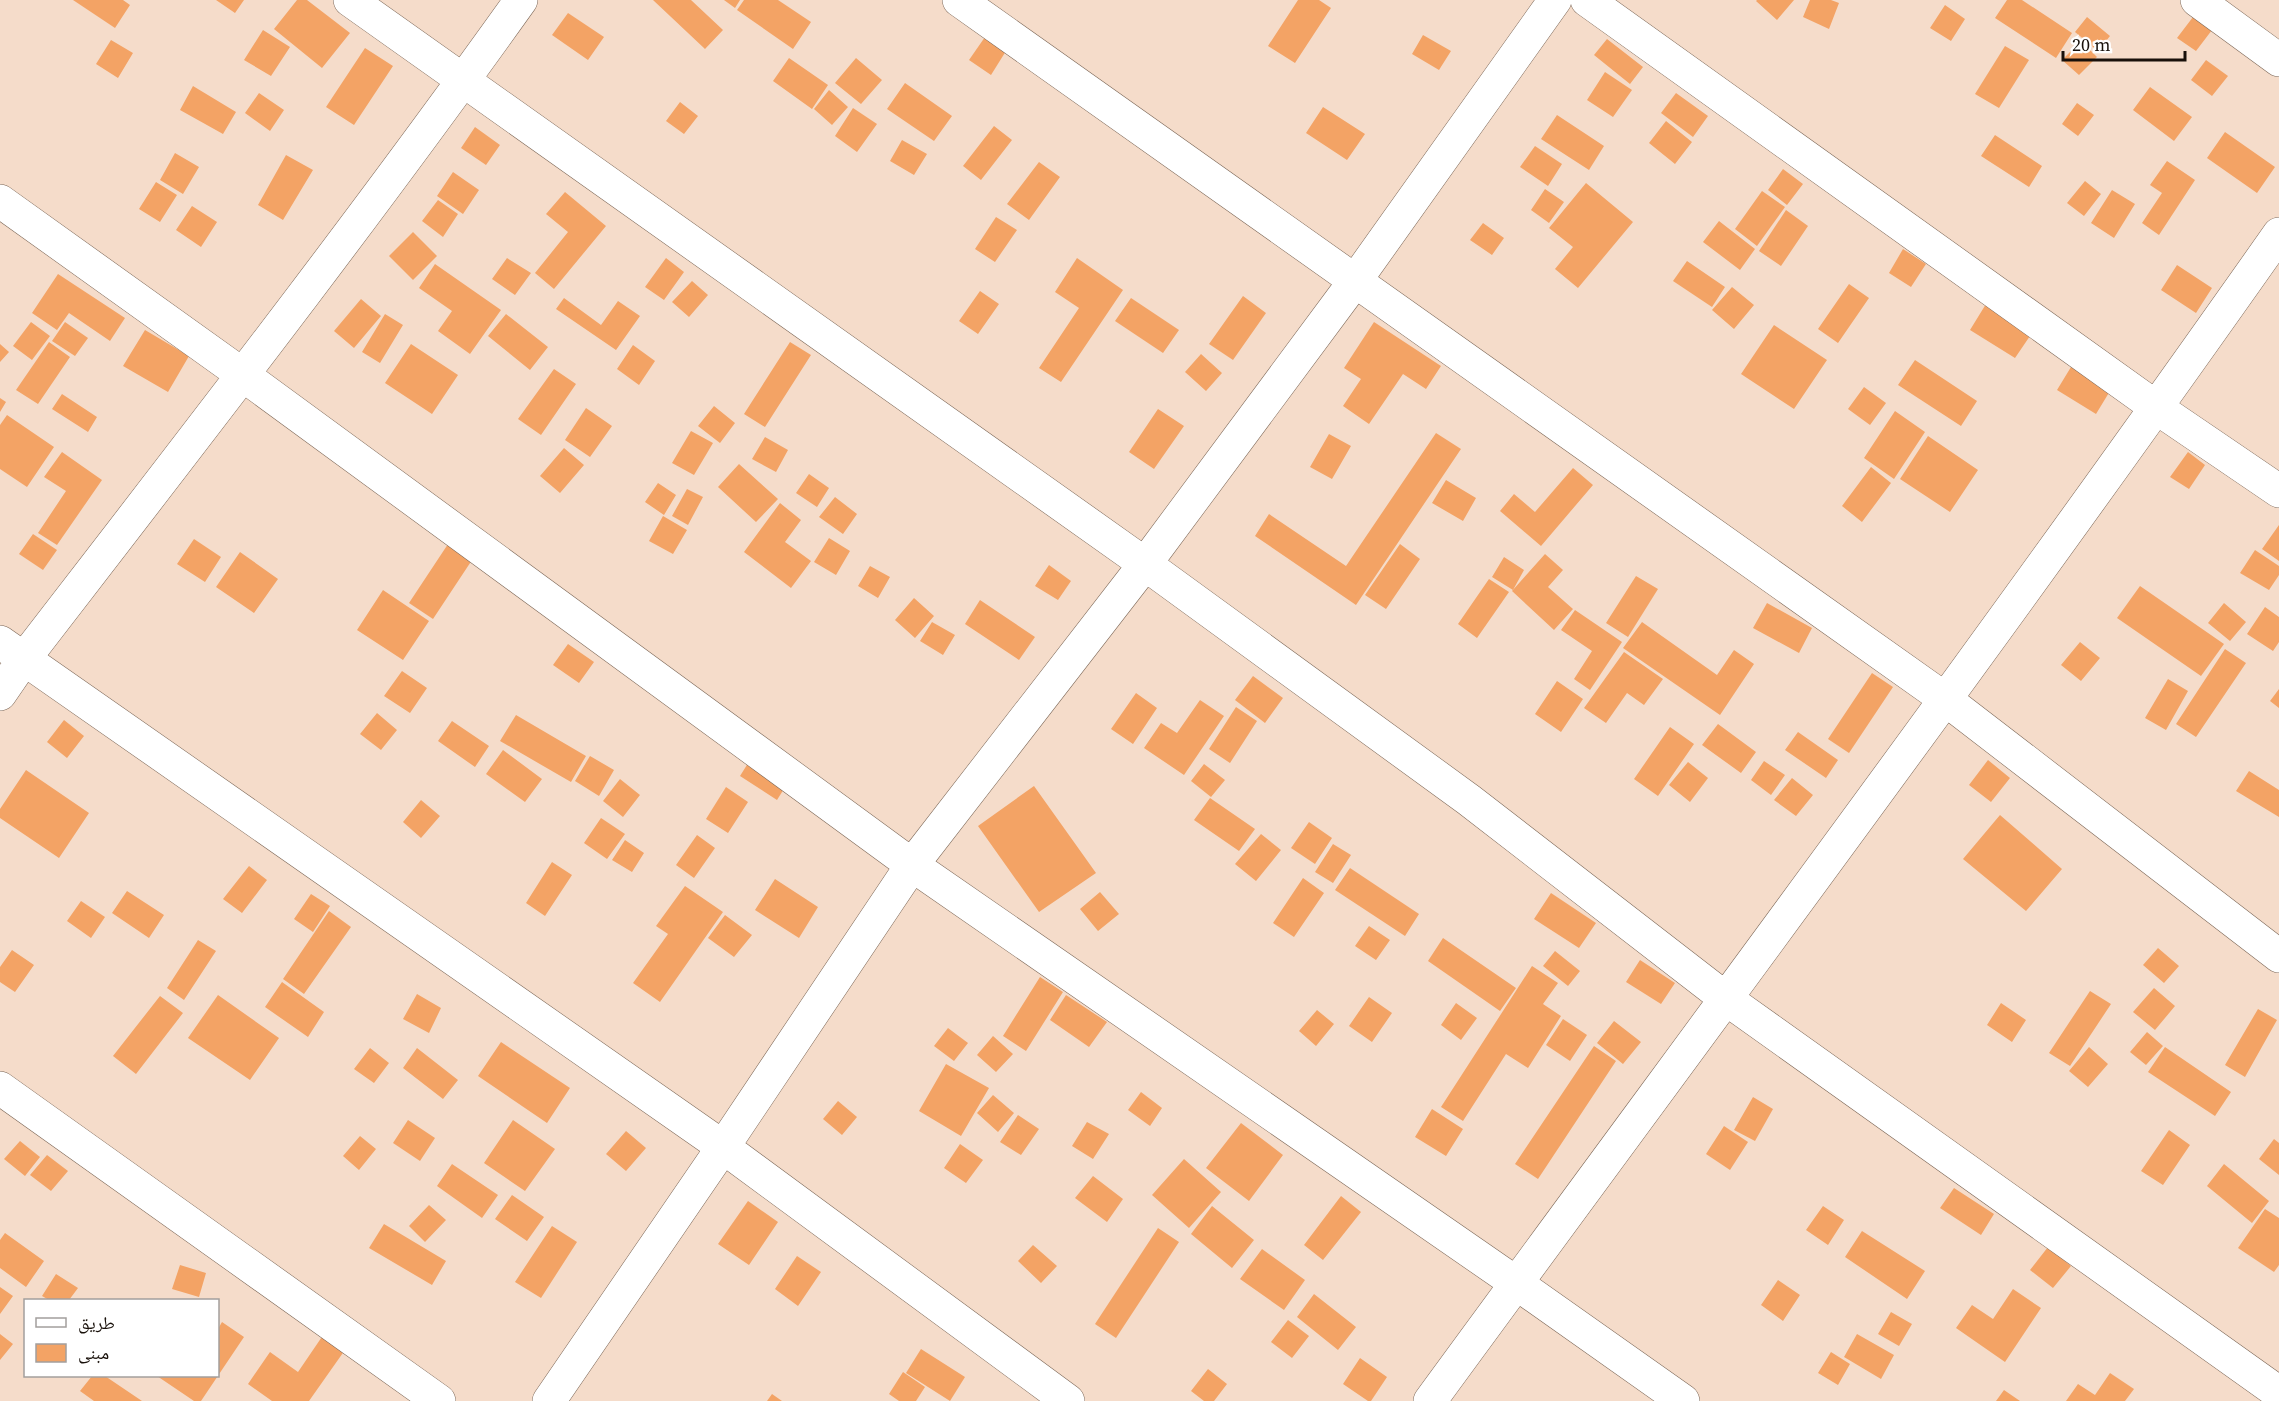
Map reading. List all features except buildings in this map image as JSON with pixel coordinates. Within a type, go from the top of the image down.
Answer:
[{"type":"street","points":[[351,0],[1145,564],[1469,800],[1725,998],[2279,1393]]},
{"type":"street","points":[[0,694],[12,650],[243,375],[464,80],[521,0]]},
{"type":"street","points":[[959,0],[1945,699],[2279,956]]},
{"type":"street","points":[[549,1401],[912,865],[1145,564],[1355,281],[1555,0]]},
{"type":"street","points":[[1587,0],[2157,408],[2279,491]]},
{"type":"street","points":[[2197,0],[2279,60]]},
{"type":"street","points":[[0,201],[243,375],[912,865],[1683,1401]]},
{"type":"street","points":[[1430,1401],[2157,408],[2279,234]]},
{"type":"street","points":[[12,650],[723,1147],[1068,1401]]},
{"type":"street","points":[[0,1088],[439,1401]]}]
